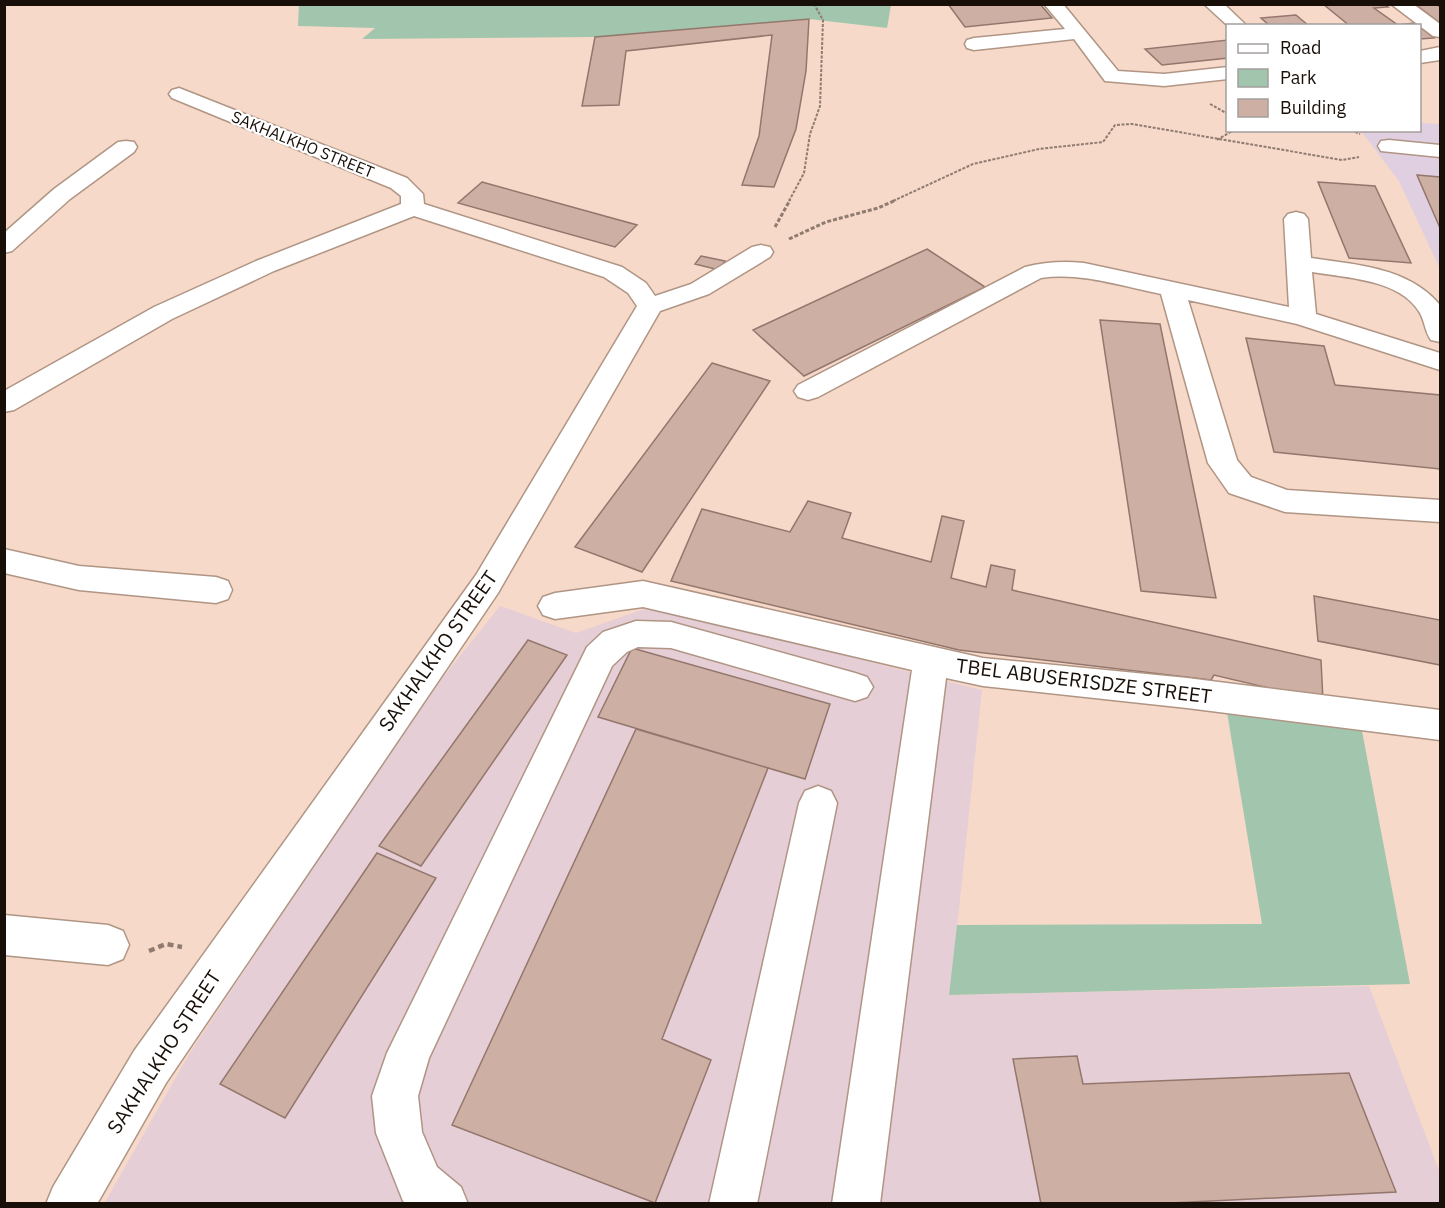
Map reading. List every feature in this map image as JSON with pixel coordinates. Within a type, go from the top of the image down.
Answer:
[{"type":"street","points":[[1053,4],[1079,33],[1112,77],[1164,80],[1226,73]]},
{"type":"street","points":[[1213,4],[1236,24]]},
{"type":"street","points":[[1400,4],[1440,32]]},
{"type":"street","points":[[974,45],[1079,33]]},
{"type":"street","points":[[1421,57],[1437,55],[1440,52]]},
{"type":"street","name":"SAKHALKHO STREET","points":[[179,94],[399,183],[412,194],[413,208]]},
{"type":"street","points":[[1389,146],[1440,151]]},
{"type":"street","points":[[4,246],[62,194],[126,147]]},
{"type":"street","points":[[4,403],[163,314],[265,266],[413,208],[613,272],[637,288],[650,306],[700,289],[761,252]]},
{"type":"street","points":[[1296,219],[1303,318]]},
{"type":"street","points":[[1299,263],[1390,279],[1414,291],[1431,309],[1440,334]]},
{"type":"street","points":[[808,391],[1034,272],[1059,268],[1084,270],[1303,318],[1440,362]]},
{"type":"street","points":[[1172,290],[1223,463],[1240,485],[1285,501],[1440,511]]},
{"type":"street","name":"SAKHALKHO STREET","points":[[70,1203],[150,1067],[487,584],[650,306]]},
{"type":"street","points":[[4,561],[79,578],[216,590]]},
{"type":"street","name":"TBEL ABUSERISDZE STREET","points":[[555,606],[627,596],[652,595],[983,672],[1187,693],[1440,725]]},
{"type":"street","points":[[444,1203],[420,1184],[399,1133],[395,1096],[408,1053],[599,657],[615,642],[636,634],[671,635],[855,687]]},
{"type":"street","points":[[856,1203],[931,660]]},
{"type":"street","points":[[733,1203],[818,803]]},
{"type":"street","points":[[4,935],[108,945]]},
{"type":"path","points":[[761,252],[804,173],[810,134],[820,106],[823,20],[814,4]]},
{"type":"path","points":[[761,252],[826,222],[878,208],[973,164],[1039,149],[1103,142],[1115,125],[1132,124],[1342,160],[1381,154],[1389,146]]},
{"type":"path","points":[[1216,140],[1230,132]]},
{"type":"path","points":[[108,945],[126,962],[166,944],[227,956]]},
{"type":"shaded area","points":[[1421,123],[1440,124],[1440,269],[1399,181],[1362,132],[1421,132]]},
{"type":"shaded area","points":[[500,606],[576,633],[650,607],[982,690],[950,995],[1369,986],[1440,1173],[1440,1204],[104,1204],[188,1056],[415,712]]},
{"type":"green space","points":[[299,4],[891,5],[887,28],[809,19],[595,37],[362,39],[375,28],[298,26]]},
{"type":"green space","points":[[1227,712],[1362,731],[1410,984],[949,995],[957,925],[1262,924]]},
{"type":"building","points":[[948,4],[1040,4],[1052,18],[965,27]]},
{"type":"building","points":[[1323,4],[1384,4],[1388,7],[1374,8],[1397,24],[1348,24]]},
{"type":"building","points":[[1415,4],[1436,4],[1440,7],[1440,23]]},
{"type":"building","points":[[1296,15],[1307,24],[1268,24],[1261,18]]},
{"type":"building","points":[[809,19],[806,71],[796,129],[774,187],[742,185],[759,136],[772,35],[626,51],[619,105],[582,106],[595,37]]},
{"type":"building","points":[[1421,28],[1434,38],[1421,39]]},
{"type":"building","points":[[1226,40],[1226,58],[1162,65],[1145,49]]},
{"type":"building","points":[[1417,175],[1440,177],[1440,228]]},
{"type":"building","points":[[482,182],[637,225],[615,247],[458,203]]},
{"type":"building","points":[[1318,182],[1375,186],[1411,263],[1349,258]]},
{"type":"building","points":[[927,249],[985,287],[804,376],[753,330]]},
{"type":"building","points":[[701,256],[725,261],[719,270],[695,264]]},
{"type":"building","points":[[1100,320],[1160,324],[1216,598],[1141,591]]},
{"type":"building","points":[[1246,338],[1324,346],[1335,385],[1440,395],[1440,469],[1274,452]]},
{"type":"building","points":[[712,363],[770,381],[642,572],[575,547]]},
{"type":"building","points":[[808,501],[851,513],[842,538],[931,562],[942,516],[964,521],[951,578],[986,587],[991,565],[1015,570],[1012,590],[1321,660],[1323,701],[1214,675],[1211,680],[959,650],[671,581],[702,509],[790,532]]},
{"type":"building","points":[[1314,596],[1440,620],[1440,665],[1318,641]]},
{"type":"building","points":[[528,640],[567,655],[421,866],[379,846]]},
{"type":"building","points":[[632,648],[830,704],[805,779],[598,717]]},
{"type":"building","points":[[636,729],[768,768],[662,1039],[711,1060],[655,1203],[452,1125]]},
{"type":"building","points":[[377,853],[436,878],[285,1118],[220,1084]]},
{"type":"building","points":[[1077,1056],[1083,1084],[1349,1073],[1396,1192],[1150,1204],[1041,1204],[1013,1059]]}]
